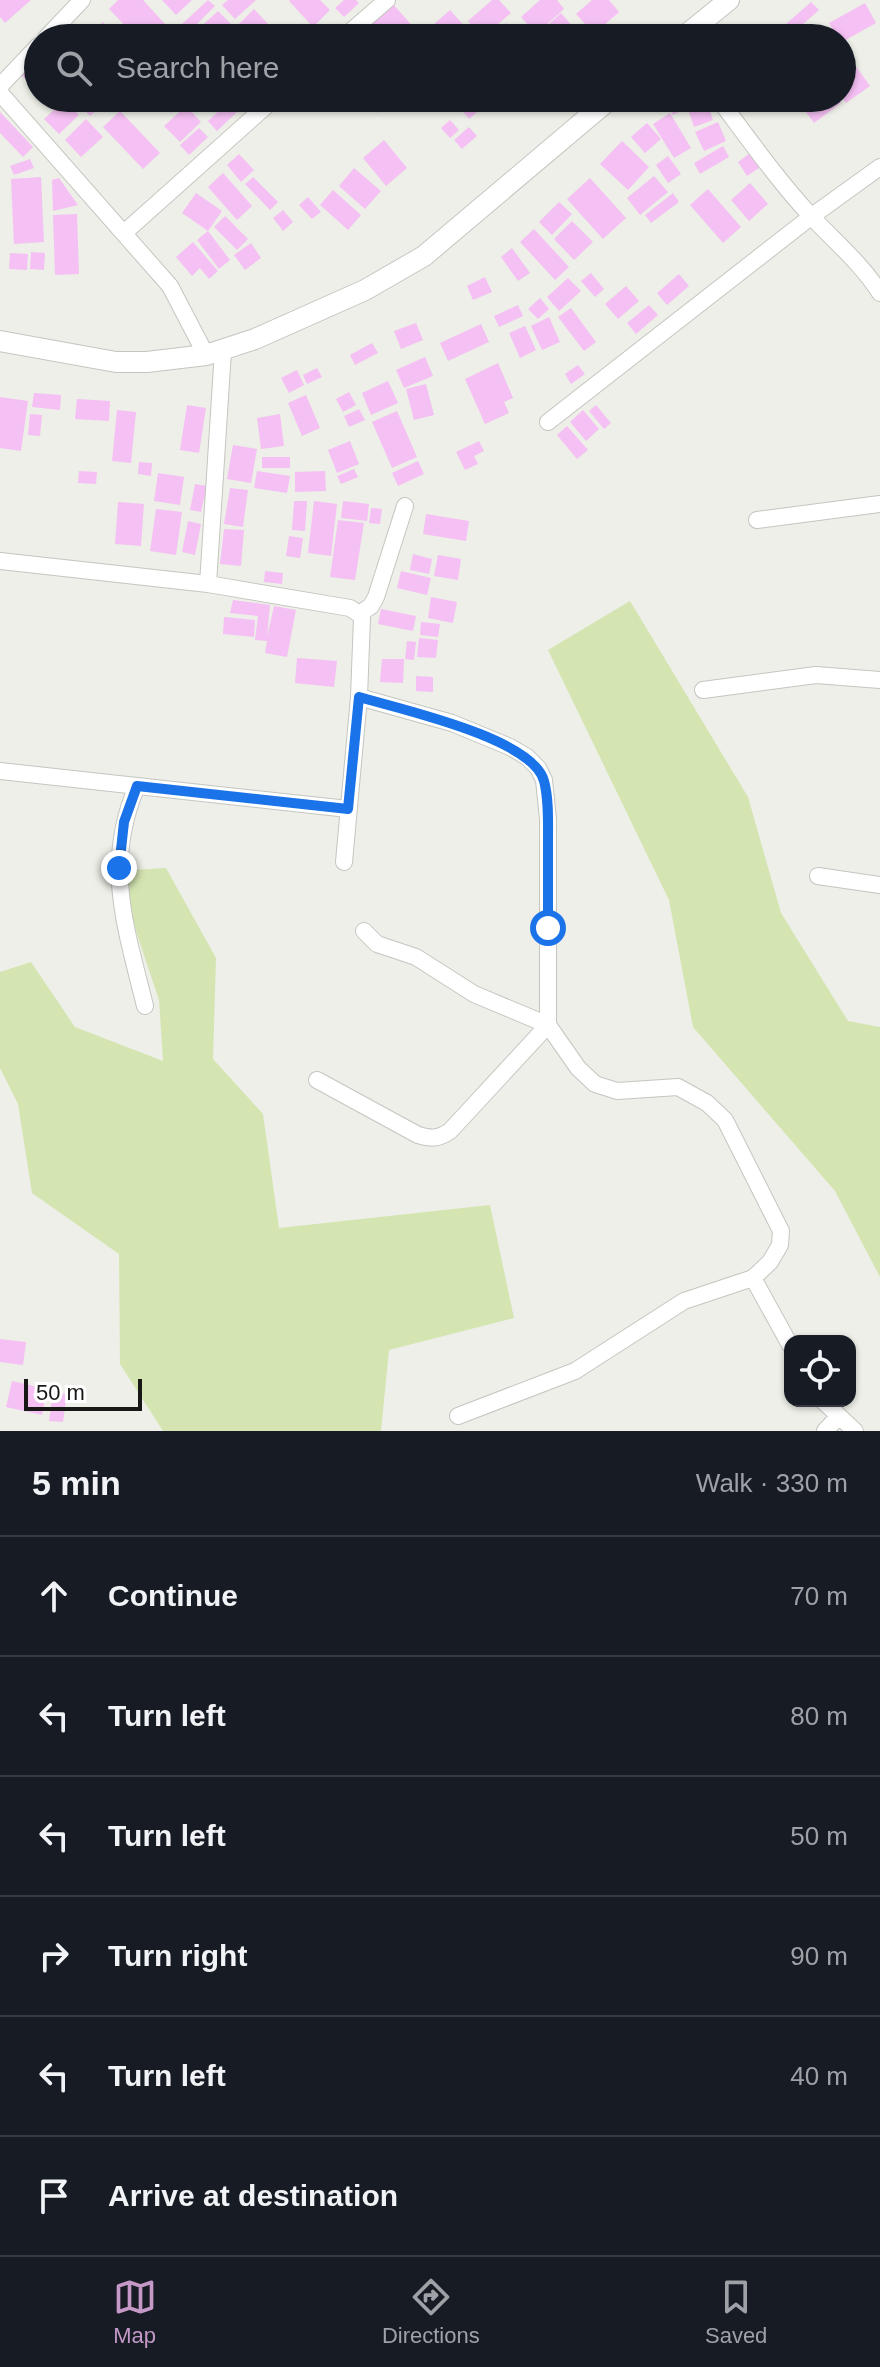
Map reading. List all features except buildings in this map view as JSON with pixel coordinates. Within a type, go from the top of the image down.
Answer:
[{"type":"street","points":[[59,24],[82,0]]},
{"type":"street","points":[[359,24],[387,0]]},
{"type":"street","points":[[699,24],[729,0]]},
{"type":"street","points":[[0,86],[24,61]]},
{"type":"street","points":[[0,93],[170,286],[215,353],[208,584]]},
{"type":"street","points":[[125,232],[259,112]]},
{"type":"street","points":[[0,341],[116,362],[147,362],[215,353],[365,290],[424,256],[594,112]]},
{"type":"street","points":[[728,112],[756,152],[837,240],[880,293]]},
{"type":"street","points":[[548,422],[812,216],[880,167]]},
{"type":"street","points":[[757,520],[880,504]]},
{"type":"street","points":[[359,614],[371,606],[376,597],[405,506]]},
{"type":"street","points":[[0,561],[208,584],[350,608],[359,614],[362,618],[359,697],[344,862]]},
{"type":"street","points":[[703,690],[816,675],[880,680]]},
{"type":"street","points":[[317,1080],[418,1135],[440,1138],[548,1025],[548,819],[544,780],[538,768],[510,747],[452,723],[359,697]]},
{"type":"street","points":[[0,771],[348,809]]},
{"type":"street","points":[[137,786],[124,822],[119,901],[145,1006]]},
{"type":"street","points":[[818,876],[880,885]]},
{"type":"street","points":[[364,931],[377,944],[416,957],[474,994],[548,1025],[578,1068],[595,1084],[617,1091],[678,1087],[707,1103],[725,1120],[781,1231],[780,1245],[775,1254],[753,1278],[684,1301],[575,1371],[458,1416]]},
{"type":"street","points":[[753,1278],[784,1335]]},
{"type":"street","points":[[829,1407],[855,1431]]},
{"type":"street","points":[[825,1431],[839,1416]]},
{"type":"green space","points":[[630,601],[748,797],[781,913],[848,1021],[880,1027],[880,1277],[835,1191],[693,1027],[669,900],[548,650]]},
{"type":"green space","points":[[166,868],[216,958],[213,1059],[263,1114],[279,1228],[490,1205],[514,1318],[389,1350],[381,1431],[163,1431],[120,1364],[119,1254],[32,1193],[18,1104],[0,1068],[0,972],[31,962],[75,1027],[163,1061],[159,1000],[116,871]]},
{"type":"route","points":[[119,868],[124,822],[137,786],[348,809],[359,697],[452,723],[510,747],[538,768],[544,780],[548,819],[548,928]]}]
